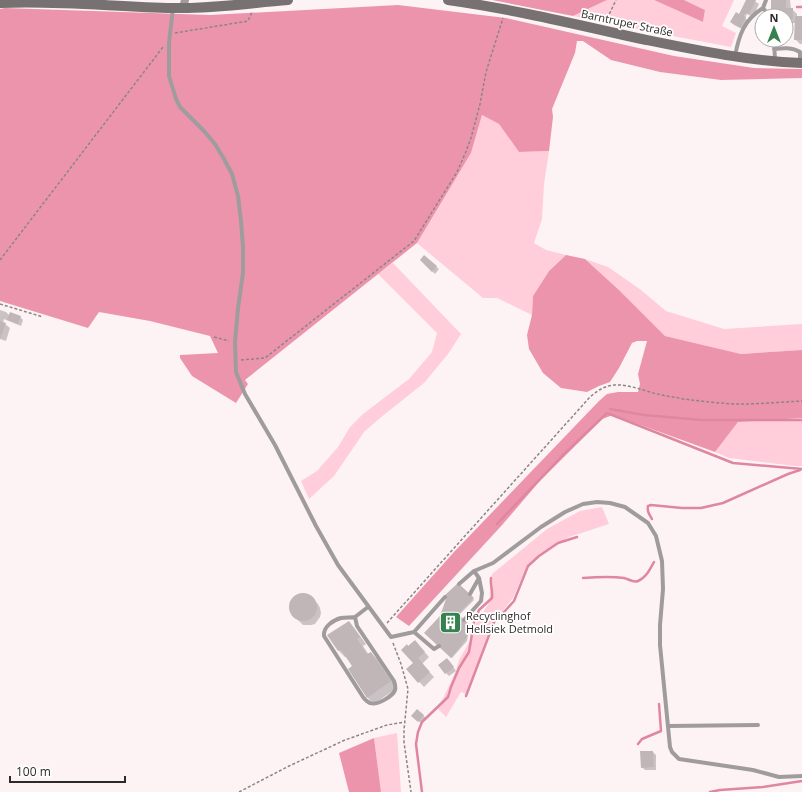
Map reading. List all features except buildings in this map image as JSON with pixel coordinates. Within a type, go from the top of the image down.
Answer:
[{"type":"main road","points":[[5,2],[59,1],[180,5],[256,3],[288,0]]},
{"type":"main road","name":"Barntruper Straße","points":[[448,0],[463,1],[506,9],[672,45],[735,56],[801,63]]},
{"type":"lane","points":[[763,8],[766,0]]},
{"type":"lane","points":[[180,5],[170,34],[169,43],[169,76],[176,100],[180,107],[215,144],[232,174],[238,196],[243,247],[243,273],[238,308],[235,361],[236,372],[245,394],[275,445],[316,526],[338,565],[391,637],[414,632],[445,597]]},
{"type":"lane","points":[[735,56],[742,31],[754,14]]},
{"type":"lane","points":[[775,61],[774,49],[786,48],[795,49],[800,52],[801,63]]},
{"type":"lane","points":[[459,584],[474,571],[493,563],[541,527],[565,512],[583,504],[597,502],[610,503],[625,507],[648,523],[656,536],[662,561],[663,589],[660,645],[670,747],[672,752],[679,759],[754,770],[779,777],[802,776]]},
{"type":"lane","points":[[464,620],[481,601],[482,593],[479,578],[474,571]]},
{"type":"lane","points":[[470,594],[479,578]]},
{"type":"lane","points":[[355,617],[357,626],[396,686],[395,691],[392,694],[379,703],[374,704],[366,701],[324,636],[325,629],[333,621],[340,618],[355,617],[368,607]]},
{"type":"lane","points":[[414,632],[434,649],[439,646]]},
{"type":"lane","points":[[424,641],[428,637]]},
{"type":"lane","points":[[668,726],[758,725]]},
{"type":"path","points":[[604,25],[616,0]]},
{"type":"path","points":[[170,34],[248,20],[256,3]]},
{"type":"path","points":[[235,361],[265,358],[414,241],[457,172],[465,154],[480,104],[486,72],[506,9]]},
{"type":"path","points":[[0,260],[163,47]]},
{"type":"path","points":[[0,304],[43,317]]},
{"type":"path","points":[[214,337],[235,342]]},
{"type":"path","points":[[383,628],[590,397],[602,388],[607,386],[622,385],[662,395],[702,401],[739,404],[802,401]]},
{"type":"path","points":[[391,637],[408,689],[404,742],[412,792]]},
{"type":"path","points":[[239,792],[289,766],[345,740],[387,725],[405,722]]},
{"type":"shaded area","points":[[492,0],[607,0],[573,16]]},
{"type":"shaded area","points":[[607,0],[654,0],[703,22],[705,10],[684,0],[734,0],[722,26],[736,33],[731,47],[573,16]]},
{"type":"shaded area","points":[[654,0],[684,0],[705,10],[703,22]]},
{"type":"shaded area","points":[[398,5],[506,18],[674,56],[754,68],[802,69],[802,78],[721,80],[660,72],[611,60],[583,41],[577,41],[575,53],[552,109],[553,117],[549,151],[519,152],[499,124],[482,115],[471,153],[417,243],[245,380],[248,384],[236,403],[192,376],[180,358],[180,355],[218,353],[210,336],[150,321],[99,312],[88,328],[0,301],[0,9],[210,15]]},
{"type":"shaded area","points":[[482,115],[499,124],[519,152],[549,151],[544,184],[542,219],[534,243],[546,250],[566,255],[549,271],[533,296],[532,315],[497,298],[483,298],[417,243],[471,153]]},
{"type":"shaded area","points":[[566,255],[585,259],[619,290],[665,336],[741,354],[802,350],[802,418],[738,422],[715,452],[613,415],[602,419],[539,482],[503,524],[409,626],[396,617],[454,552],[599,401],[607,394],[618,392],[638,392],[640,384],[638,374],[647,341],[637,341],[632,343],[610,382],[587,392],[561,388],[543,373],[529,349],[527,335],[532,315],[533,296],[549,271]]},
{"type":"shaded area","points":[[585,259],[608,267],[641,290],[666,311],[724,329],[802,324],[802,350],[741,354],[665,336],[619,290]]},
{"type":"shaded area","points":[[393,263],[461,334],[448,354],[424,383],[364,432],[334,476],[309,499],[301,481],[317,471],[338,447],[350,427],[363,414],[409,379],[432,352],[437,333],[378,274]]},
{"type":"shaded area","points":[[802,418],[802,466],[729,458],[715,452],[738,422]]},
{"type":"shaded area","points":[[602,507],[609,524],[569,537],[535,559],[526,568],[513,598],[495,620],[487,636],[466,694],[461,692],[446,717],[438,709],[456,671],[459,660],[472,637],[476,623],[489,603],[492,574],[547,529],[580,511]]},
{"type":"shaded area","points":[[397,733],[401,792],[381,792],[374,738]]},
{"type":"shaded area","points":[[374,738],[381,792],[349,792],[339,753]]},
{"type":"waterway","points":[[797,7],[802,7]]},
{"type":"waterway","points":[[610,409],[644,415],[702,420],[802,420]]},
{"type":"waterway","points":[[497,524],[561,457],[607,413],[733,463],[802,469]]},
{"type":"waterway","points":[[652,519],[648,509],[648,506],[651,505],[701,508],[723,503],[800,470]]},
{"type":"waterway","points":[[466,696],[494,622],[514,601],[528,566],[539,556],[558,543],[577,537]]},
{"type":"waterway","points":[[583,578],[614,577],[633,581],[641,580],[646,576],[654,562]]},
{"type":"waterway","points":[[422,792],[416,744],[418,732],[422,722],[448,697],[459,668],[469,652],[474,622],[479,610],[492,598],[491,578]]},
{"type":"waterway","points":[[638,744],[642,739],[661,731],[659,704]]},
{"type":"waterway","points":[[710,792],[763,787],[802,781]]},
{"type":"place","name":"Recyclinghof Hellsiek Detmold","points":[[451,622]]}]
